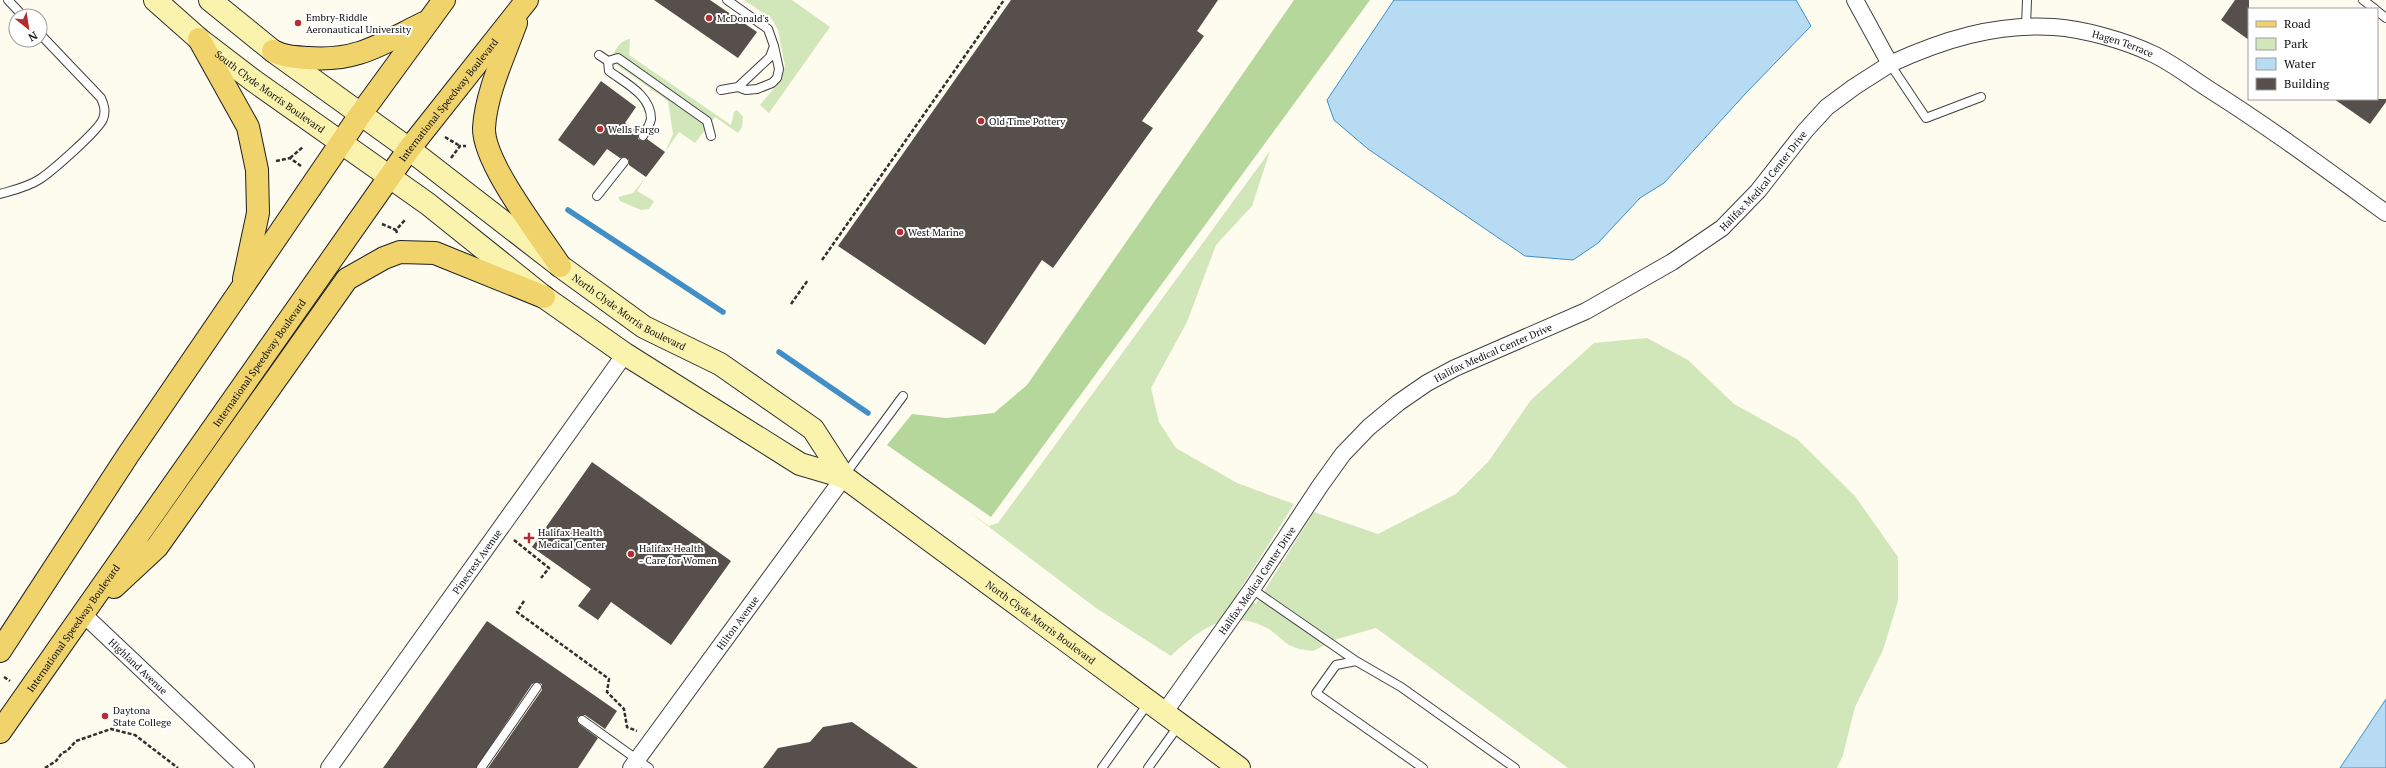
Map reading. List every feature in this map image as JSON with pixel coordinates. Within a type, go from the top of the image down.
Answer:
[{"type":"main road","name":"South Clyde Morris Boulevard","points":[[155,0],[199,39],[342,144],[390,177]]},
{"type":"main road","points":[[210,0],[273,51],[409,149]]},
{"type":"main road","points":[[0,651],[128,455],[342,144],[360,115],[426,22],[444,0]]},
{"type":"main road","points":[[525,4],[489,100],[484,130],[494,167],[560,266]]},
{"type":"main road","name":"International Speedway Boulevard","points":[[0,732],[409,149],[525,4]]},
{"type":"main road","points":[[273,51],[283,56],[343,59],[364,53],[426,22]]},
{"type":"main road","points":[[199,39],[248,127],[257,170],[258,213],[242,288]]},
{"type":"main road","name":"North Clyde Morris Boulevard","points":[[409,149],[560,266],[644,327],[720,364],[813,429],[844,477]]},
{"type":"main road","name":"North Clyde Morris Boulevard","points":[[390,177],[434,209],[544,297],[625,354],[800,464],[844,477],[1239,768]]},
{"type":"main road","points":[[83,614],[158,547],[347,279],[384,258],[400,252],[434,252],[544,297]]},
{"type":"street","points":[[1855,0],[1890,64]]},
{"type":"street","name":"Hagen Terrace","points":[[1890,64],[1953,38],[2005,28],[2026,26],[2055,27],[2109,38],[2154,54],[2244,111],[2386,213]]},
{"type":"street","name":"Halifax Medical Center Drive","points":[[1164,713],[1252,589],[1302,511],[1343,454],[1369,427],[1398,403],[1426,383],[1455,368],[1586,311],[1672,262],[1722,228],[1758,191],[1805,131],[1827,108],[1854,86],[1890,64]]},
{"type":"street","name":"Pinecrest Avenue","points":[[329,768],[625,354]]},
{"type":"street","name":"Hilton Avenue","points":[[639,765],[844,477]]},
{"type":"street","name":"Highland Avenue","points":[[83,614],[246,768]]},
{"type":"lane","points":[[8,0],[16,8]]},
{"type":"lane","points":[[721,90],[738,87],[746,90],[757,89],[777,78],[779,69],[774,46],[768,29],[727,0]]},
{"type":"lane","points":[[2026,26],[2027,0]]},
{"type":"lane","points":[[2362,0],[2374,8]]},
{"type":"lane","points":[[2378,12],[2386,18]]},
{"type":"lane","points":[[0,194],[22,188],[41,178],[94,131],[103,119],[105,108],[101,98],[48,42]]},
{"type":"lane","points":[[738,87],[770,57],[774,46]]},
{"type":"lane","points":[[599,55],[608,61]]},
{"type":"lane","points":[[608,61],[618,58],[707,122],[711,136]]},
{"type":"lane","points":[[608,61],[609,71],[640,93],[649,107],[651,120],[643,136]]},
{"type":"lane","points":[[1890,64],[1926,118],[1981,97]]},
{"type":"lane","points":[[597,196],[624,162]]},
{"type":"lane","points":[[844,477],[903,396]]},
{"type":"lane","points":[[1252,589],[1356,661],[1401,687],[1515,768]]},
{"type":"lane","points":[[1356,661],[1336,665],[1316,693],[1422,768]]},
{"type":"lane","points":[[481,768],[537,687]]},
{"type":"lane","points":[[1102,768],[1164,713]]},
{"type":"lane","points":[[1148,768],[1164,713]]},
{"type":"lane","points":[[582,720],[639,765]]},
{"type":"path","points":[[822,260],[1004,0]]},
{"type":"path","points":[[445,138],[460,146],[473,145]]},
{"type":"path","points":[[276,161],[290,158],[302,146]]},
{"type":"path","points":[[448,162],[460,146]]},
{"type":"path","points":[[290,158],[303,168]]},
{"type":"path","points":[[396,230],[405,220]]},
{"type":"path","points":[[382,224],[396,230]]},
{"type":"path","points":[[396,230],[397,235]]},
{"type":"path","points":[[791,304],[808,280]]},
{"type":"path","points":[[500,530],[548,568],[541,578]]},
{"type":"path","points":[[524,601],[518,612],[609,679],[607,692],[624,709],[627,727],[634,732],[642,730]]},
{"type":"path","points":[[45,768],[56,761],[62,753],[67,752],[76,741],[111,729],[135,735],[178,768]]},
{"type":"green space","points":[[744,0],[792,0],[830,27],[769,113],[760,105],[781,80],[785,66],[778,30],[772,19]]},
{"type":"green space","points":[[1294,0],[1370,0],[991,517],[887,445],[912,414],[946,418],[994,413],[1027,385]]},
{"type":"green space","points":[[630,39],[629,55],[731,125],[734,112],[737,110],[743,117],[742,127],[738,133],[715,117],[695,143],[679,132],[665,152],[673,134],[668,101],[610,60],[620,44],[623,41]]},
{"type":"green space","points":[[1270,151],[1252,206],[1216,245],[1187,322],[1151,388],[1159,422],[1176,448],[1237,483],[1294,504],[1239,591],[1256,604],[1314,512],[1378,534],[1456,494],[1488,462],[1531,400],[1594,343],[1647,338],[1688,360],[1734,404],[1797,439],[1855,496],[1898,557],[1898,601],[1883,650],[1855,707],[1843,755],[1837,768],[1568,768],[1376,628],[1337,639],[1313,651],[1292,646],[1265,627],[1251,622],[1238,620],[1226,621],[1203,630],[1171,656],[1096,608],[968,511],[989,526],[998,523]]},
{"type":"green space","points":[[646,177],[637,191],[654,201],[649,209],[641,210],[620,201],[618,197],[633,193]]},
{"type":"water","points":[[1394,0],[1796,0],[1811,26],[1746,93],[1664,183],[1640,198],[1598,243],[1573,260],[1525,256],[1368,149],[1334,120],[1327,100]]},
{"type":"water","points":[[2386,699],[2386,768],[2340,768]]},
{"type":"building","name":"McDonald's","points":[[654,0],[710,0],[757,32],[738,58]]},
{"type":"building","points":[[1011,0],[1218,0],[1197,31],[1204,36],[1142,121],[1153,128],[1053,268],[1042,260],[985,345],[838,246]]},
{"type":"building","points":[[2235,0],[2249,0],[2248,39],[2221,20]]},
{"type":"building","name":"Wells Fargo","points":[[601,81],[636,107],[625,123],[639,133],[638,139],[643,141],[647,139],[665,152],[646,177],[629,165],[629,160],[625,157],[620,158],[607,149],[594,166],[558,140]]},
{"type":"building","points":[[2386,99],[2386,102],[2370,124],[2335,100]]},
{"type":"building","name":"Halifax Health - Care for Women","points":[[592,462],[731,561],[671,645],[611,602],[598,620],[578,606],[591,589],[532,547]]},
{"type":"building","points":[[487,621],[617,711],[605,729],[585,715],[577,717],[579,724],[598,738],[578,768],[488,768],[542,690],[542,684],[537,682],[532,684],[476,768],[383,768]]},
{"type":"building","points":[[852,722],[918,768],[763,768],[778,748],[810,742],[823,727]]},
{"type":"waterway","points":[[568,210],[723,312]]},
{"type":"waterway","points":[[779,352],[868,413]]},
{"type":"place","name":"McDonald's","points":[[709,18]]},
{"type":"place","name":"Embry-Riddle Aeronautical University","points":[[298,23]]},
{"type":"place","name":"Old Time Pottery","points":[[981,121]]},
{"type":"place","name":"Wells Fargo","points":[[600,129]]},
{"type":"place","name":"West Marine","points":[[900,232]]},
{"type":"place","name":"Halifax Health Medical Center","points":[[529,538]]},
{"type":"place","name":"Halifax Health - Care for Women","points":[[631,554]]},
{"type":"place","name":"Daytona State College","points":[[105,716]]}]
